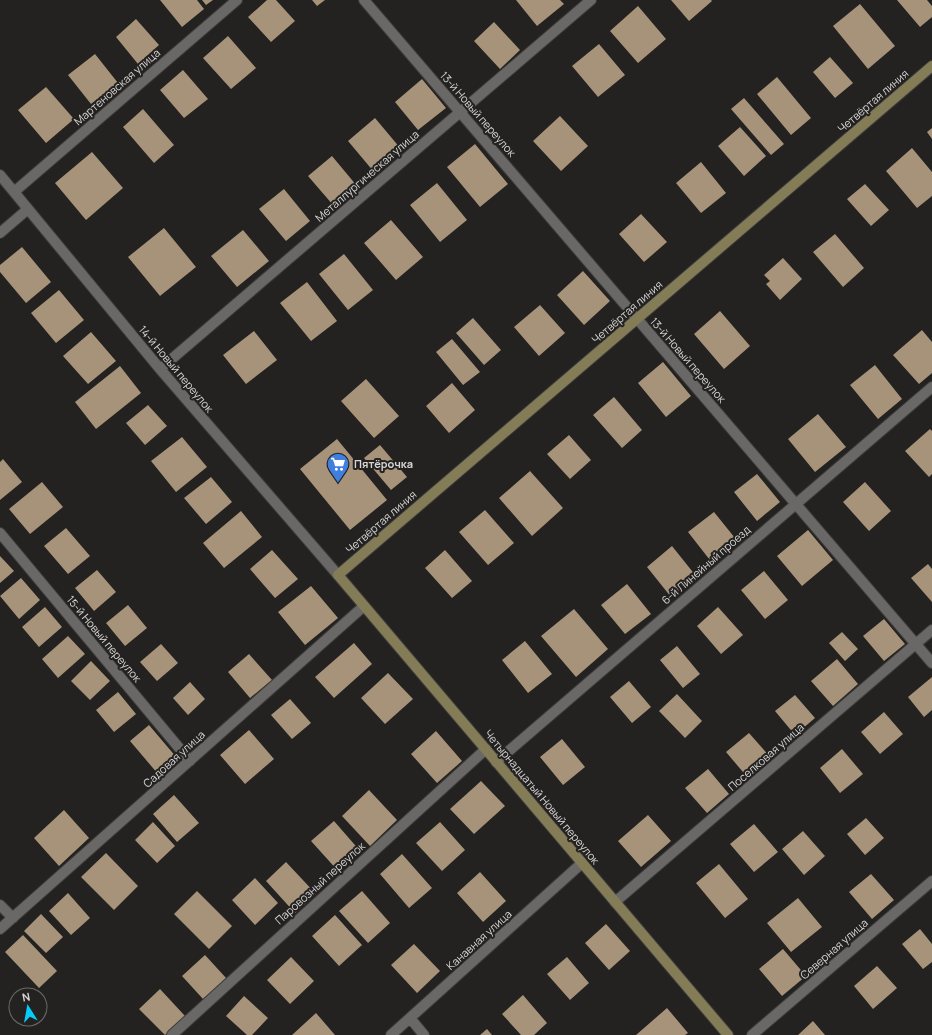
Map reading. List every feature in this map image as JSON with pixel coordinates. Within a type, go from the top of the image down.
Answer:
[{"type":"street","name":"Мартеновская улица","points":[[14,192],[236,0]]},
{"type":"street","name":"13-й Новый переулок","points":[[364,0],[932,663]]},
{"type":"street","name":"Металлургическая улица","points":[[160,369],[590,0]]},
{"type":"street","name":"Четвёртая линия","points":[[338,575],[932,66]]},
{"type":"street","name":"14-й Новый переулок","points":[[0,175],[160,369],[338,575]]},
{"type":"street","points":[[0,233],[28,208]]},
{"type":"street","name":"6-й Линейный проезд","points":[[496,762],[932,387]]},
{"type":"street","name":"15-й Новый переулок","points":[[0,533],[190,761]]},
{"type":"street","name":"Четырнадцатый Новый переулок","points":[[338,575],[728,1035]]},
{"type":"street","name":"Садовая улица","points":[[0,929],[364,606]]},
{"type":"street","name":"Поселковая улица","points":[[615,902],[932,630]]},
{"type":"street","name":"Паровозный переулок","points":[[172,1035],[486,750]]},
{"type":"street","name":"Канавная улица","points":[[391,1035],[582,863]]},
{"type":"street","name":"Северная улица","points":[[752,1035],[932,881]]},
{"type":"street","points":[[0,905],[13,918]]},
{"type":"street","points":[[410,1018],[424,1035]]},
{"type":"building","points":[[160,0],[197,0],[204,9],[182,27]]},
{"type":"building","points":[[202,0],[213,0],[206,5]]},
{"type":"building","points":[[267,0],[276,0],[295,21],[271,42],[248,17]]},
{"type":"building","points":[[312,0],[325,0],[317,6]]},
{"type":"building","points":[[516,0],[560,0],[564,4],[537,26]]},
{"type":"building","points":[[671,0],[711,0],[712,1],[689,21]]},
{"type":"building","points":[[897,0],[927,0],[932,6],[932,17],[920,27]]},
{"type":"building","points":[[860,4],[895,46],[868,69],[833,26]]},
{"type":"building","points":[[638,6],[666,39],[638,63],[610,31]]},
{"type":"building","points":[[136,19],[159,45],[138,64],[116,37]]},
{"type":"building","points":[[494,22],[520,50],[500,69],[474,41]]},
{"type":"building","points":[[228,36],[256,68],[231,89],[203,58]]},
{"type":"building","points":[[599,44],[625,75],[598,97],[572,66]]},
{"type":"building","points":[[95,54],[118,83],[91,104],[68,75]]},
{"type":"building","points":[[830,57],[853,83],[835,98],[813,72]]},
{"type":"building","points":[[183,70],[208,99],[184,118],[160,90]]},
{"type":"building","points":[[777,77],[811,118],[791,135],[757,94]]},
{"type":"building","points":[[422,79],[446,108],[418,130],[395,102]]},
{"type":"building","points":[[46,87],[74,119],[46,143],[18,110]]},
{"type":"building","points":[[744,98],[784,144],[771,155],[731,109]]},
{"type":"building","points":[[143,109],[174,145],[154,163],[123,127]]},
{"type":"building","points":[[560,116],[588,146],[561,171],[533,141]]},
{"type":"building","points":[[375,118],[401,149],[374,172],[348,141]]},
{"type":"building","points":[[740,127],[766,156],[744,176],[718,146]]},
{"type":"building","points":[[932,128],[932,139],[927,132]]},
{"type":"building","points":[[475,144],[508,184],[480,207],[447,167]]},
{"type":"building","points":[[912,148],[932,172],[932,196],[917,208],[886,171]]},
{"type":"building","points":[[92,152],[123,188],[86,220],[55,183]]},
{"type":"building","points":[[332,156],[357,186],[333,205],[308,176]]},
{"type":"building","points":[[701,162],[726,193],[701,213],[676,183]]},
{"type":"building","points":[[437,183],[467,220],[440,242],[410,205]]},
{"type":"building","points":[[865,184],[889,210],[871,226],[847,199]]},
{"type":"building","points":[[284,189],[310,221],[286,241],[259,209]]},
{"type":"building","points":[[641,214],[667,242],[644,262],[619,234]]},
{"type":"building","points":[[391,220],[423,257],[396,280],[364,243]]},
{"type":"building","points":[[164,228],[196,267],[160,296],[128,257]]},
{"type":"building","points":[[243,230],[269,261],[237,287],[211,256]]},
{"type":"building","points":[[835,234],[864,268],[843,287],[813,252]]},
{"type":"building","points":[[22,247],[51,282],[26,303],[0,272],[0,265]]},
{"type":"building","points":[[344,254],[373,290],[348,310],[319,274]]},
{"type":"building","points":[[783,258],[802,279],[780,300],[766,284],[770,281],[764,275]]},
{"type":"building","points":[[583,271],[610,301],[584,325],[557,295]]},
{"type":"building","points":[[307,282],[337,321],[311,341],[280,303]]},
{"type":"building","points":[[59,290],[84,320],[56,343],[31,313]]},
{"type":"building","points":[[540,305],[565,333],[539,356],[514,327]]},
{"type":"building","points":[[720,311],[750,346],[724,369],[694,334]]},
{"type":"building","points":[[473,318],[501,350],[484,365],[456,333]]},
{"type":"building","points":[[922,330],[932,342],[932,373],[919,384],[893,355]]},
{"type":"building","points":[[254,331],[277,360],[246,384],[223,355]]},
{"type":"building","points":[[91,332],[116,361],[88,384],[63,356]]},
{"type":"building","points":[[452,339],[480,372],[463,385],[436,352]]},
{"type":"building","points":[[663,362],[691,396],[666,417],[638,383]]},
{"type":"building","points":[[875,365],[902,399],[878,419],[850,385]]},
{"type":"building","points":[[120,366],[141,393],[96,429],[75,402]]},
{"type":"building","points":[[366,379],[399,416],[374,438],[341,401]]},
{"type":"building","points":[[452,383],[475,410],[449,433],[426,406]]},
{"type":"building","points":[[614,397],[642,430],[622,448],[593,415]]},
{"type":"building","points":[[148,405],[167,426],[145,445],[126,423]]},
{"type":"building","points":[[818,414],[846,447],[815,472],[788,439]]},
{"type":"building","points":[[930,429],[932,431],[932,474],[929,477],[905,451]]},
{"type":"building","points":[[569,435],[591,460],[570,479],[547,454]]},
{"type":"building","points":[[182,437],[207,467],[176,492],[151,461]]},
{"type":"building","points":[[337,439],[387,500],[350,530],[300,469]]},
{"type":"building","points":[[380,445],[407,477],[391,490],[364,458]]},
{"type":"building","points":[[3,459],[22,482],[0,500],[0,462]]},
{"type":"building","points":[[530,471],[563,508],[532,536],[499,498]]},
{"type":"building","points":[[757,474],[780,502],[757,521],[734,492]]},
{"type":"building","points":[[211,477],[232,502],[206,524],[184,498]]},
{"type":"building","points":[[42,482],[63,507],[30,534],[9,509]]},
{"type":"building","points":[[865,482],[891,511],[869,531],[843,502]]},
{"type":"building","points":[[485,510],[514,543],[488,565],[459,532]]},
{"type":"building","points":[[241,511],[262,537],[224,568],[203,543]]},
{"type":"building","points":[[714,512],[739,543],[713,564],[688,532]]},
{"type":"building","points":[[66,528],[90,556],[68,574],[44,546]]},
{"type":"building","points":[[808,530],[833,560],[802,586],[777,556]]},
{"type":"building","points":[[672,546],[696,576],[671,597],[647,567]]},
{"type":"building","points":[[272,550],[298,579],[275,598],[250,569]]},
{"type":"building","points":[[445,550],[472,581],[452,598],[425,568]]},
{"type":"building","points":[[0,556],[14,571],[0,583]]},
{"type":"building","points":[[928,564],[932,569],[932,602],[911,578]]},
{"type":"building","points":[[97,570],[116,592],[94,611],[75,588]]},
{"type":"building","points":[[764,571],[788,600],[765,619],[741,590]]},
{"type":"building","points":[[21,578],[40,600],[19,619],[0,596]]},
{"type":"building","points":[[627,584],[651,614],[625,634],[601,605]]},
{"type":"building","points":[[311,586],[338,618],[305,645],[278,612]]},
{"type":"building","points":[[128,605],[147,628],[125,646],[106,623]]},
{"type":"building","points":[[45,607],[62,627],[39,647],[22,627]]},
{"type":"building","points":[[718,607],[743,635],[721,654],[697,626]]},
{"type":"building","points":[[574,609],[608,649],[576,677],[541,636]]},
{"type":"building","points":[[884,619],[905,644],[884,661],[863,636]]},
{"type":"building","points":[[842,632],[858,649],[845,661],[829,643]]},
{"type":"building","points":[[68,636],[85,654],[58,678],[42,659]]},
{"type":"building","points":[[525,641],[552,674],[528,693],[502,660]]},
{"type":"building","points":[[354,643],[372,664],[334,698],[315,677]]},
{"type":"building","points":[[161,644],[178,663],[157,681],[140,662]]},
{"type":"building","points":[[677,646],[700,674],[683,688],[660,660]]},
{"type":"building","points":[[249,654],[272,680],[250,698],[228,672]]},
{"type":"building","points":[[837,659],[858,684],[833,706],[811,681]]},
{"type":"building","points":[[91,661],[110,681],[90,700],[71,681]]},
{"type":"building","points":[[388,673],[413,699],[385,724],[361,698]]},
{"type":"building","points":[[932,677],[932,710],[924,717],[908,697]]},
{"type":"building","points":[[629,681],[651,707],[632,723],[610,697]]},
{"type":"building","points":[[190,682],[205,699],[188,715],[173,698]]},
{"type":"building","points":[[118,692],[136,714],[114,732],[96,710]]},
{"type":"building","points":[[677,694],[702,721],[685,738],[659,711]]},
{"type":"building","points":[[795,695],[815,718],[795,735],[775,711]]},
{"type":"building","points":[[290,699],[311,723],[292,739],[271,715]]},
{"type":"building","points":[[884,712],[903,734],[880,754],[861,732]]},
{"type":"building","points":[[149,725],[177,758],[158,774],[130,741]]},
{"type":"building","points":[[249,730],[274,759],[245,784],[220,755]]},
{"type":"building","points":[[436,731],[462,761],[437,783],[411,754]]},
{"type":"building","points":[[749,733],[771,758],[748,778],[726,752]]},
{"type":"building","points":[[562,739],[585,767],[563,785],[540,757]]},
{"type":"building","points":[[842,749],[863,774],[840,793],[820,768]]},
{"type":"building","points":[[708,769],[729,794],[707,813],[685,788]]},
{"type":"building","points":[[481,781],[505,806],[474,834],[450,809]]},
{"type":"building","points":[[369,790],[397,820],[370,846],[342,816]]},
{"type":"building","points":[[174,795],[199,823],[177,842],[153,814]]},
{"type":"building","points":[[64,810],[89,838],[59,866],[34,838]]},
{"type":"building","points":[[648,815],[671,841],[641,867],[618,841]]},
{"type":"building","points":[[866,818],[884,838],[865,855],[847,834]]},
{"type":"building","points":[[334,821],[361,852],[339,872],[311,841]]},
{"type":"building","points":[[153,822],[175,846],[157,863],[135,840]]},
{"type":"building","points":[[440,822],[465,850],[442,871],[416,843]]},
{"type":"building","points":[[754,824],[778,852],[754,872],[730,844]]},
{"type":"building","points":[[803,831],[825,856],[804,875],[782,849]]},
{"type":"building","points":[[106,853],[138,886],[114,910],[81,877]]},
{"type":"building","points":[[402,854],[432,888],[409,908],[380,874]]},
{"type":"building","points":[[286,862],[316,894],[295,913],[266,881]]},
{"type":"building","points":[[719,864],[748,899],[725,918],[696,883]]},
{"type":"building","points":[[480,872],[506,901],[483,922],[457,893]]},
{"type":"building","points":[[871,874],[894,900],[872,919],[849,892]]},
{"type":"building","points":[[255,878],[278,903],[255,925],[232,900]]},
{"type":"building","points":[[197,891],[232,926],[209,949],[174,914]]},
{"type":"building","points":[[362,891],[390,923],[368,943],[339,911]]},
{"type":"building","points":[[68,893],[90,918],[71,935],[49,911]]},
{"type":"building","points":[[798,898],[822,927],[791,952],[767,923]]},
{"type":"building","points":[[41,914],[63,937],[46,953],[24,931]]},
{"type":"building","points":[[335,915],[362,945],[339,966],[312,936]]},
{"type":"building","points":[[606,924],[630,951],[609,970],[585,943]]},
{"type":"building","points":[[920,929],[932,944],[932,962],[923,969],[902,944]]},
{"type":"building","points":[[23,935],[57,971],[40,987],[38,987],[5,952]]},
{"type":"building","points":[[414,944],[440,971],[417,993],[391,965]]},
{"type":"building","points":[[783,949],[806,976],[782,996],[759,969]]},
{"type":"building","points":[[205,955],[227,979],[203,999],[182,976]]},
{"type":"building","points":[[291,957],[314,981],[290,1004],[267,980]]},
{"type":"building","points":[[567,957],[589,983],[570,1000],[547,974]]},
{"type":"building","points":[[877,966],[897,988],[873,1009],[854,986]]},
{"type":"building","points":[[160,989],[185,1016],[165,1035],[139,1009]]},
{"type":"building","points":[[523,995],[547,1023],[534,1035],[521,1035],[502,1014]]},
{"type":"building","points":[[244,996],[268,1018],[252,1035],[247,1035],[226,1016]]},
{"type":"building","points":[[667,1008],[688,1033],[685,1035],[636,1035]]},
{"type":"building","points":[[316,1013],[335,1035],[292,1035]]},
{"type":"building","points":[[813,1021],[825,1035],[798,1035]]},
{"type":"building","points":[[487,1029],[492,1035],[480,1035]]},
{"type":"place","name":"Пятёрочка","points":[[338,484]]}]
